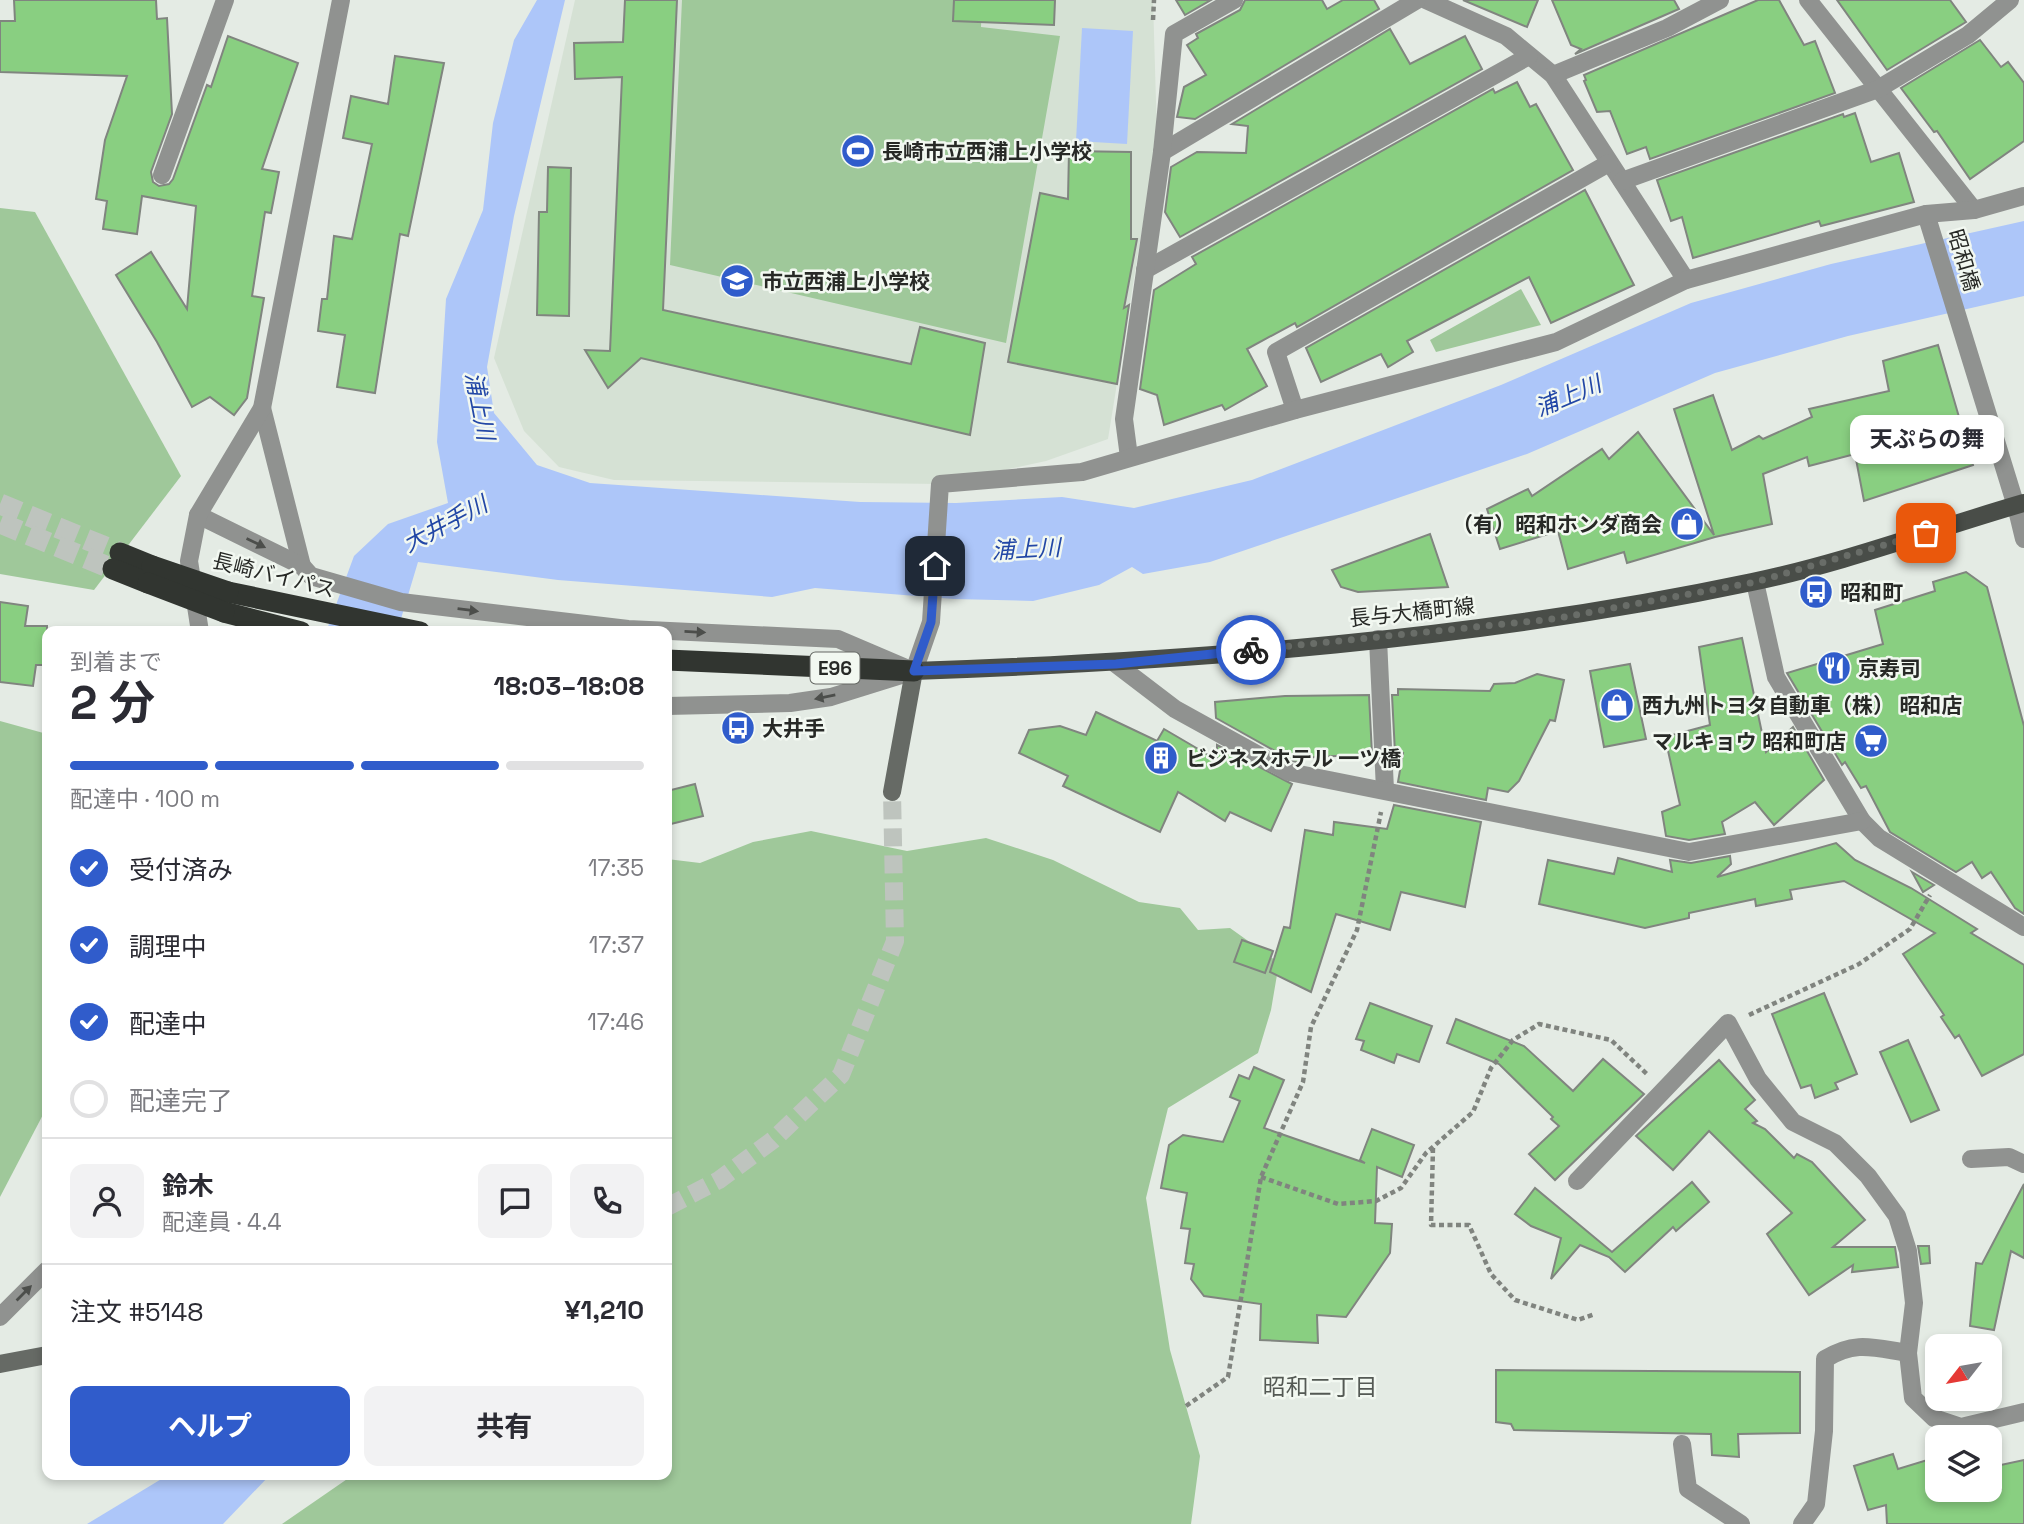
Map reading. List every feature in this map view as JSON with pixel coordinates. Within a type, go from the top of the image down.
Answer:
[{"type":"highway","name":"長崎バイパス","points":[[116,561],[286,626]]},
{"type":"highway","name":"長崎バイパス","points":[[226,602],[307,611],[389,626]]},
{"type":"highway","name":"E96","points":[[672,661],[755,671]]},
{"type":"highway","name":"E96","points":[[672,674],[914,671]]},
{"type":"main road","name":"長与大橋町線","points":[[914,671],[1116,664],[1553,619],[1755,582],[2020,505]]},
{"type":"main road","points":[[892,792],[914,671]]},
{"type":"main road","points":[[0,1364],[42,1356]]},
{"type":"street","points":[[162,175],[225,0]]},
{"type":"street","points":[[203,626],[189,561],[198,515],[262,408],[341,0]]},
{"type":"street","points":[[1129,457],[1124,419],[1162,152],[1174,34],[1234,0]]},
{"type":"street","points":[[1162,152],[1416,0]]},
{"type":"street","points":[[1426,0],[1506,36],[1553,75],[1686,280]]},
{"type":"street","points":[[1553,75],[1667,28],[1720,0]]},
{"type":"street","points":[[1808,0],[1974,210]]},
{"type":"street","points":[[1622,181],[1878,89],[1968,35],[2010,0]]},
{"type":"street","points":[[1145,270],[1529,56]]},
{"type":"street","points":[[1296,410],[1276,352],[1609,163]]},
{"type":"street","points":[[914,671],[931,622],[940,484],[1082,472],[1296,410],[1556,342],[1686,280],[1926,214],[1974,210],[2024,196]]},
{"type":"street","name":"昭和橋","points":[[1926,214],[1957,319],[2020,505],[2024,539]]},
{"type":"street","points":[[262,408],[307,571]]},
{"type":"street","points":[[198,515],[307,571],[401,602],[603,626]]},
{"type":"street","points":[[1755,582],[1776,677],[1862,821],[1878,838],[2024,927]]},
{"type":"street","points":[[672,631],[838,639],[914,671]]},
{"type":"street","points":[[1378,639],[1385,790]]},
{"type":"street","points":[[1116,664],[1175,709],[1289,772],[1689,852],[1862,821]]},
{"type":"street","points":[[672,706],[790,703],[831,697],[914,671]]},
{"type":"street","points":[[1577,1181],[1728,1023],[1758,1079],[1793,1122],[1835,1143],[1868,1176],[1897,1216],[1908,1251],[1914,1303],[1908,1353],[1913,1398],[1934,1418],[1961,1427],[2024,1412]]},
{"type":"street","points":[[1972,1159],[2009,1157],[2024,1164]]},
{"type":"street","points":[[0,1317],[42,1275]]},
{"type":"street","points":[[1802,1524],[1816,1504],[1824,1431],[1825,1359],[1844,1347],[1863,1346],[1908,1353]]},
{"type":"street","points":[[1682,1444],[1688,1489],[1741,1524]]},
{"type":"path","points":[[1186,1406],[1228,1377],[1261,1177],[1303,1082],[1311,1027],[1357,930],[1385,790]]},
{"type":"path","points":[[1728,1023],[1783,1002],[1869,957],[1910,929],[1941,876]]},
{"type":"path","points":[[1261,1177],[1338,1204],[1376,1201],[1401,1188],[1433,1148],[1473,1112],[1491,1068],[1513,1040],[1539,1024],[1611,1040],[1664,1090]]},
{"type":"path","points":[[1433,1148],[1431,1225],[1469,1226],[1491,1275],[1515,1300],[1578,1320],[1595,1314]]},
{"type":"shaded area","name":"長崎市立西浦上小学校","points":[[575,0],[1153,0],[1157,136],[1108,439],[1046,461],[940,484],[614,480],[559,467],[524,431],[494,358]]},
{"type":"green space","name":"長崎市立西浦上小学校","points":[[682,0],[982,0],[981,27],[1060,36],[1006,343],[670,265]]},
{"type":"green space","points":[[0,208],[35,212],[181,476],[94,590],[0,574]]},
{"type":"green space","points":[[1521,289],[1541,325],[1436,352],[1430,340]]},
{"type":"green space","points":[[0,721],[42,733],[42,1117],[0,1197]]},
{"type":"green space","points":[[811,831],[907,851],[986,838],[1053,860],[1139,902],[1180,908],[1198,930],[1230,928],[1279,963],[1271,1010],[1258,1053],[1168,1108],[1146,1198],[1170,1350],[1200,1456],[1191,1524],[282,1524],[346,1480],[672,1480],[672,860],[700,863],[753,842]]},
{"type":"water","points":[[537,0],[565,0],[514,216],[487,367],[494,413],[537,465],[590,483],[860,502],[956,503],[1062,497],[1134,508],[1252,480],[1501,385],[1691,303],[1831,264],[2024,221],[2024,296],[1848,336],[1715,373],[1527,454],[1210,562],[1143,574],[1132,567],[1099,585],[1033,601],[954,599],[815,588],[772,597],[558,580],[418,562],[399,626],[328,626],[354,556],[388,524],[448,503],[437,442],[446,299],[483,210],[493,123],[514,40]]},
{"type":"water","points":[[1082,28],[1133,31],[1127,144],[1076,141]]},
{"type":"water","points":[[160,1480],[265,1480],[223,1524],[87,1524]]},
{"type":"building","points":[[14,0],[156,0],[157,19],[167,18],[172,114],[151,172],[153,182],[159,186],[169,184],[173,179],[207,85],[211,87],[228,36],[298,63],[262,169],[279,172],[271,213],[265,212],[252,296],[264,298],[247,398],[234,415],[210,397],[192,407],[157,342],[116,275],[151,252],[187,309],[196,206],[142,196],[137,234],[103,229],[107,201],[96,199],[105,140],[127,76],[0,72],[0,21],[15,21]]},
{"type":"building","points":[[625,0],[677,0],[663,310],[911,364],[920,327],[985,343],[970,435],[641,358],[608,388],[585,350],[610,351],[622,77],[575,79],[574,43],[623,42]]},
{"type":"building","points":[[954,0],[1055,0],[1054,25],[953,21]]},
{"type":"building","points":[[1176,0],[1211,0],[1185,15]]},
{"type":"building","points":[[1245,0],[1322,0],[1327,9],[1343,0],[1374,0],[1379,9],[1195,119],[1177,117],[1184,87],[1206,75],[1187,45],[1198,38],[1196,34],[1240,10]]},
{"type":"building","points":[[1463,0],[1538,0],[1527,27]]},
{"type":"building","points":[[1552,0],[1674,0],[1679,9],[1575,54],[1581,49],[1571,45]]},
{"type":"building","points":[[1758,0],[1779,0],[1804,45],[1815,41],[1835,93],[1650,159],[1646,147],[1627,154],[1610,111],[1597,112],[1584,75]]},
{"type":"building","points":[[1837,0],[1950,0],[1966,22],[1887,70]]},
{"type":"building","points":[[1390,29],[1410,64],[1465,36],[1482,69],[1180,237],[1165,212],[1171,167],[1197,152],[1246,153],[1248,126],[1232,124]]},
{"type":"building","points":[[1980,40],[2001,67],[2008,62],[2024,83],[2024,141],[1970,179],[1937,131],[1934,132],[1901,88]]},
{"type":"building","points":[[395,56],[444,63],[408,236],[400,234],[375,393],[337,387],[345,335],[318,331],[322,299],[327,299],[334,236],[352,239],[372,144],[343,138],[351,96],[388,104]]},
{"type":"building","points":[[1517,82],[1530,107],[1536,104],[1573,170],[1297,327],[1295,323],[1247,349],[1267,386],[1225,410],[1222,405],[1164,425],[1157,395],[1140,389],[1154,290],[1196,264],[1192,257],[1493,89],[1495,93]]},
{"type":"building","points":[[1855,113],[1871,162],[1899,153],[1914,202],[1821,226],[1819,221],[1693,258],[1682,217],[1671,221],[1657,180],[1843,114],[1844,117]]},
{"type":"building","points":[[1069,151],[1131,152],[1131,239],[1137,239],[1124,308],[1129,305],[1117,384],[1008,362],[1040,193],[1068,199]]},
{"type":"building","points":[[548,167],[571,168],[569,316],[537,315],[539,212],[547,212]]},
{"type":"building","points":[[1585,190],[1634,285],[1551,323],[1529,277],[1407,341],[1413,352],[1388,367],[1381,354],[1321,382],[1306,348]]},
{"type":"building","points":[[1938,345],[1973,465],[1864,501],[1855,454],[1809,466],[1807,457],[1763,474],[1772,524],[1715,537],[1627,563],[1624,552],[1568,569],[1558,531],[1500,549],[1487,509],[1528,489],[1532,496],[1602,449],[1609,459],[1638,432],[1714,535],[1674,409],[1713,395],[1732,450],[1759,436],[1763,439],[1812,417],[1809,409],[1889,391],[1883,361]]},
{"type":"building","points":[[1430,534],[1448,587],[1358,592],[1341,587],[1332,570]]},
{"type":"building","points":[[1966,572],[1987,587],[2024,726],[2024,914],[2015,908],[1991,872],[1982,878],[1972,862],[1956,872],[1890,832],[1866,786],[1861,788],[1845,762],[1842,765],[1787,673],[1883,644],[1875,610],[1935,591],[1933,582]]},
{"type":"building","points":[[0,602],[28,606],[25,626],[42,626],[42,665],[36,665],[33,686],[0,682]]},
{"type":"building","points":[[1742,638],[1766,752],[1793,727],[1824,780],[1774,825],[1755,802],[1722,822],[1725,834],[1689,840],[1666,836],[1662,812],[1680,805],[1665,737],[1710,725],[1699,647]]},
{"type":"building","name":"西九州トヨタ自動車（株） 昭和店","points":[[1630,664],[1646,739],[1604,747],[1590,671]]},
{"type":"building","points":[[1537,674],[1564,680],[1555,721],[1550,720],[1519,781],[1508,792],[1488,788],[1486,800],[1398,782],[1403,753],[1395,753],[1392,695],[1398,695],[1398,689],[1490,691],[1494,684],[1515,683]]},
{"type":"building","points":[[1369,695],[1372,754],[1300,758],[1301,763],[1216,718],[1215,702],[1285,696]]},
{"type":"building","points":[[1096,712],[1157,741],[1164,729],[1217,760],[1217,745],[1292,784],[1271,831],[1230,812],[1225,821],[1178,792],[1160,832],[1063,786],[1068,776],[1019,753],[1029,730],[1060,726],[1086,735]]},
{"type":"building","points":[[695,784],[703,816],[672,824],[672,790]]},
{"type":"building","points":[[1394,805],[1481,822],[1465,907],[1401,892],[1390,930],[1336,914],[1311,992],[1270,972],[1284,927],[1290,928],[1305,830],[1333,835],[1334,822],[1387,829]]},
{"type":"building","points":[[1836,843],[1855,860],[1911,888],[1977,929],[1971,933],[2024,965],[2024,1054],[1982,1076],[1959,1035],[1955,1038],[1941,1017],[1944,1015],[1903,954],[1935,933],[1844,881],[1790,890],[1792,899],[1756,906],[1755,899],[1689,913],[1689,918],[1645,928],[1539,904],[1548,860],[1614,874],[1618,858],[1672,872],[1670,860],[1691,863],[1730,856],[1731,864],[1717,877]]},
{"type":"building","points":[[1912,872],[1934,885],[1923,892]]},
{"type":"building","points":[[1242,940],[1273,951],[1265,973],[1234,962]]},
{"type":"building","points":[[1824,993],[1857,1074],[1835,1083],[1838,1089],[1815,1098],[1811,1085],[1801,1088],[1772,1014]]},
{"type":"building","points":[[1370,1003],[1432,1026],[1419,1062],[1397,1054],[1394,1063],[1361,1050],[1364,1041],[1356,1039]]},
{"type":"building","points":[[1456,1019],[1524,1046],[1573,1091],[1603,1059],[1644,1094],[1555,1180],[1529,1154],[1559,1126],[1499,1064],[1447,1043]]},
{"type":"building","points":[[1908,1040],[1939,1110],[1911,1122],[1880,1052]]},
{"type":"building","points":[[1719,1060],[1755,1100],[1745,1109],[1757,1121],[1753,1123],[1765,1129],[1794,1158],[1797,1154],[1812,1162],[1865,1220],[1833,1247],[1895,1247],[1898,1267],[1852,1272],[1853,1265],[1809,1295],[1767,1234],[1792,1213],[1709,1131],[1673,1170],[1636,1136]]},
{"type":"building","points":[[1254,1067],[1284,1080],[1264,1128],[1365,1163],[1360,1160],[1372,1129],[1414,1145],[1402,1177],[1377,1167],[1375,1223],[1392,1224],[1390,1253],[1346,1317],[1317,1315],[1318,1343],[1260,1340],[1261,1304],[1204,1296],[1191,1279],[1194,1264],[1185,1263],[1190,1229],[1181,1228],[1187,1193],[1161,1188],[1169,1145],[1183,1135],[1223,1142],[1240,1101],[1230,1097],[1239,1075],[1249,1079]]},
{"type":"building","points":[[1692,1182],[1709,1202],[1676,1231],[1673,1227],[1625,1272],[1609,1257],[1580,1245],[1551,1279],[1561,1238],[1531,1226],[1515,1214],[1535,1188],[1612,1252]]},
{"type":"building","points":[[2024,1184],[2024,1258],[2011,1251],[1994,1330],[1970,1326],[1976,1263],[1982,1264]]},
{"type":"building","points":[[1918,1246],[1929,1246],[1930,1263],[1921,1264]]},
{"type":"building","points":[[1496,1370],[1800,1372],[1800,1433],[1738,1434],[1739,1457],[1712,1455],[1711,1434],[1514,1430],[1511,1424],[1496,1422]]},
{"type":"building","points":[[1893,1454],[1898,1469],[1925,1461],[1925,1502],[2002,1502],[2002,1465],[2024,1460],[2024,1524],[1887,1524],[1886,1505],[1868,1510],[1854,1466]]},
{"type":"tunnel","points":[[0,504],[120,553]]},
{"type":"tunnel","points":[[0,523],[113,569]]},
{"type":"tunnel","points":[[672,1204],[719,1180],[773,1140],[841,1075],[895,941],[892,792]]},
{"type":"way so far","points":[[1251,650],[1553,619],[1755,582],[1926,533]]},
{"type":"place","name":"長崎市立西浦上小学校","points":[[858,151]]},
{"type":"place","name":"市立西浦上小学校","points":[[737,281]]},
{"type":"place","name":"（有）昭和ホンダ商会","points":[[1687,524]]},
{"type":"place","name":"天ぷらの舞","points":[[1926,533]]},
{"type":"place","name":"昭和町","points":[[1816,592]]},
{"type":"place","name":"京寿司","points":[[1834,668]]},
{"type":"place","name":"西九州トヨタ自動車（株） 昭和店","points":[[1617,705]]},
{"type":"place","name":"大井手","points":[[738,728]]},
{"type":"place","name":"マルキョウ 昭和町店","points":[[1871,741]]},
{"type":"place","name":"ビジネスホテル 一ツ橋","points":[[1161,758]]},
{"type":"district","name":"昭和二丁目","points":[[1320,1387]]},
{"type":"route","points":[[935,566],[931,622],[914,671],[1116,664],[1251,650]]},
{"type":"water label","name":"浦上川","points":[[1568,396]]},
{"type":"water label","name":"浦上川","points":[[480,406]]},
{"type":"water label","name":"大井手川","points":[[445,524]]},
{"type":"water label","name":"浦上川","points":[[1026,549]]}]
